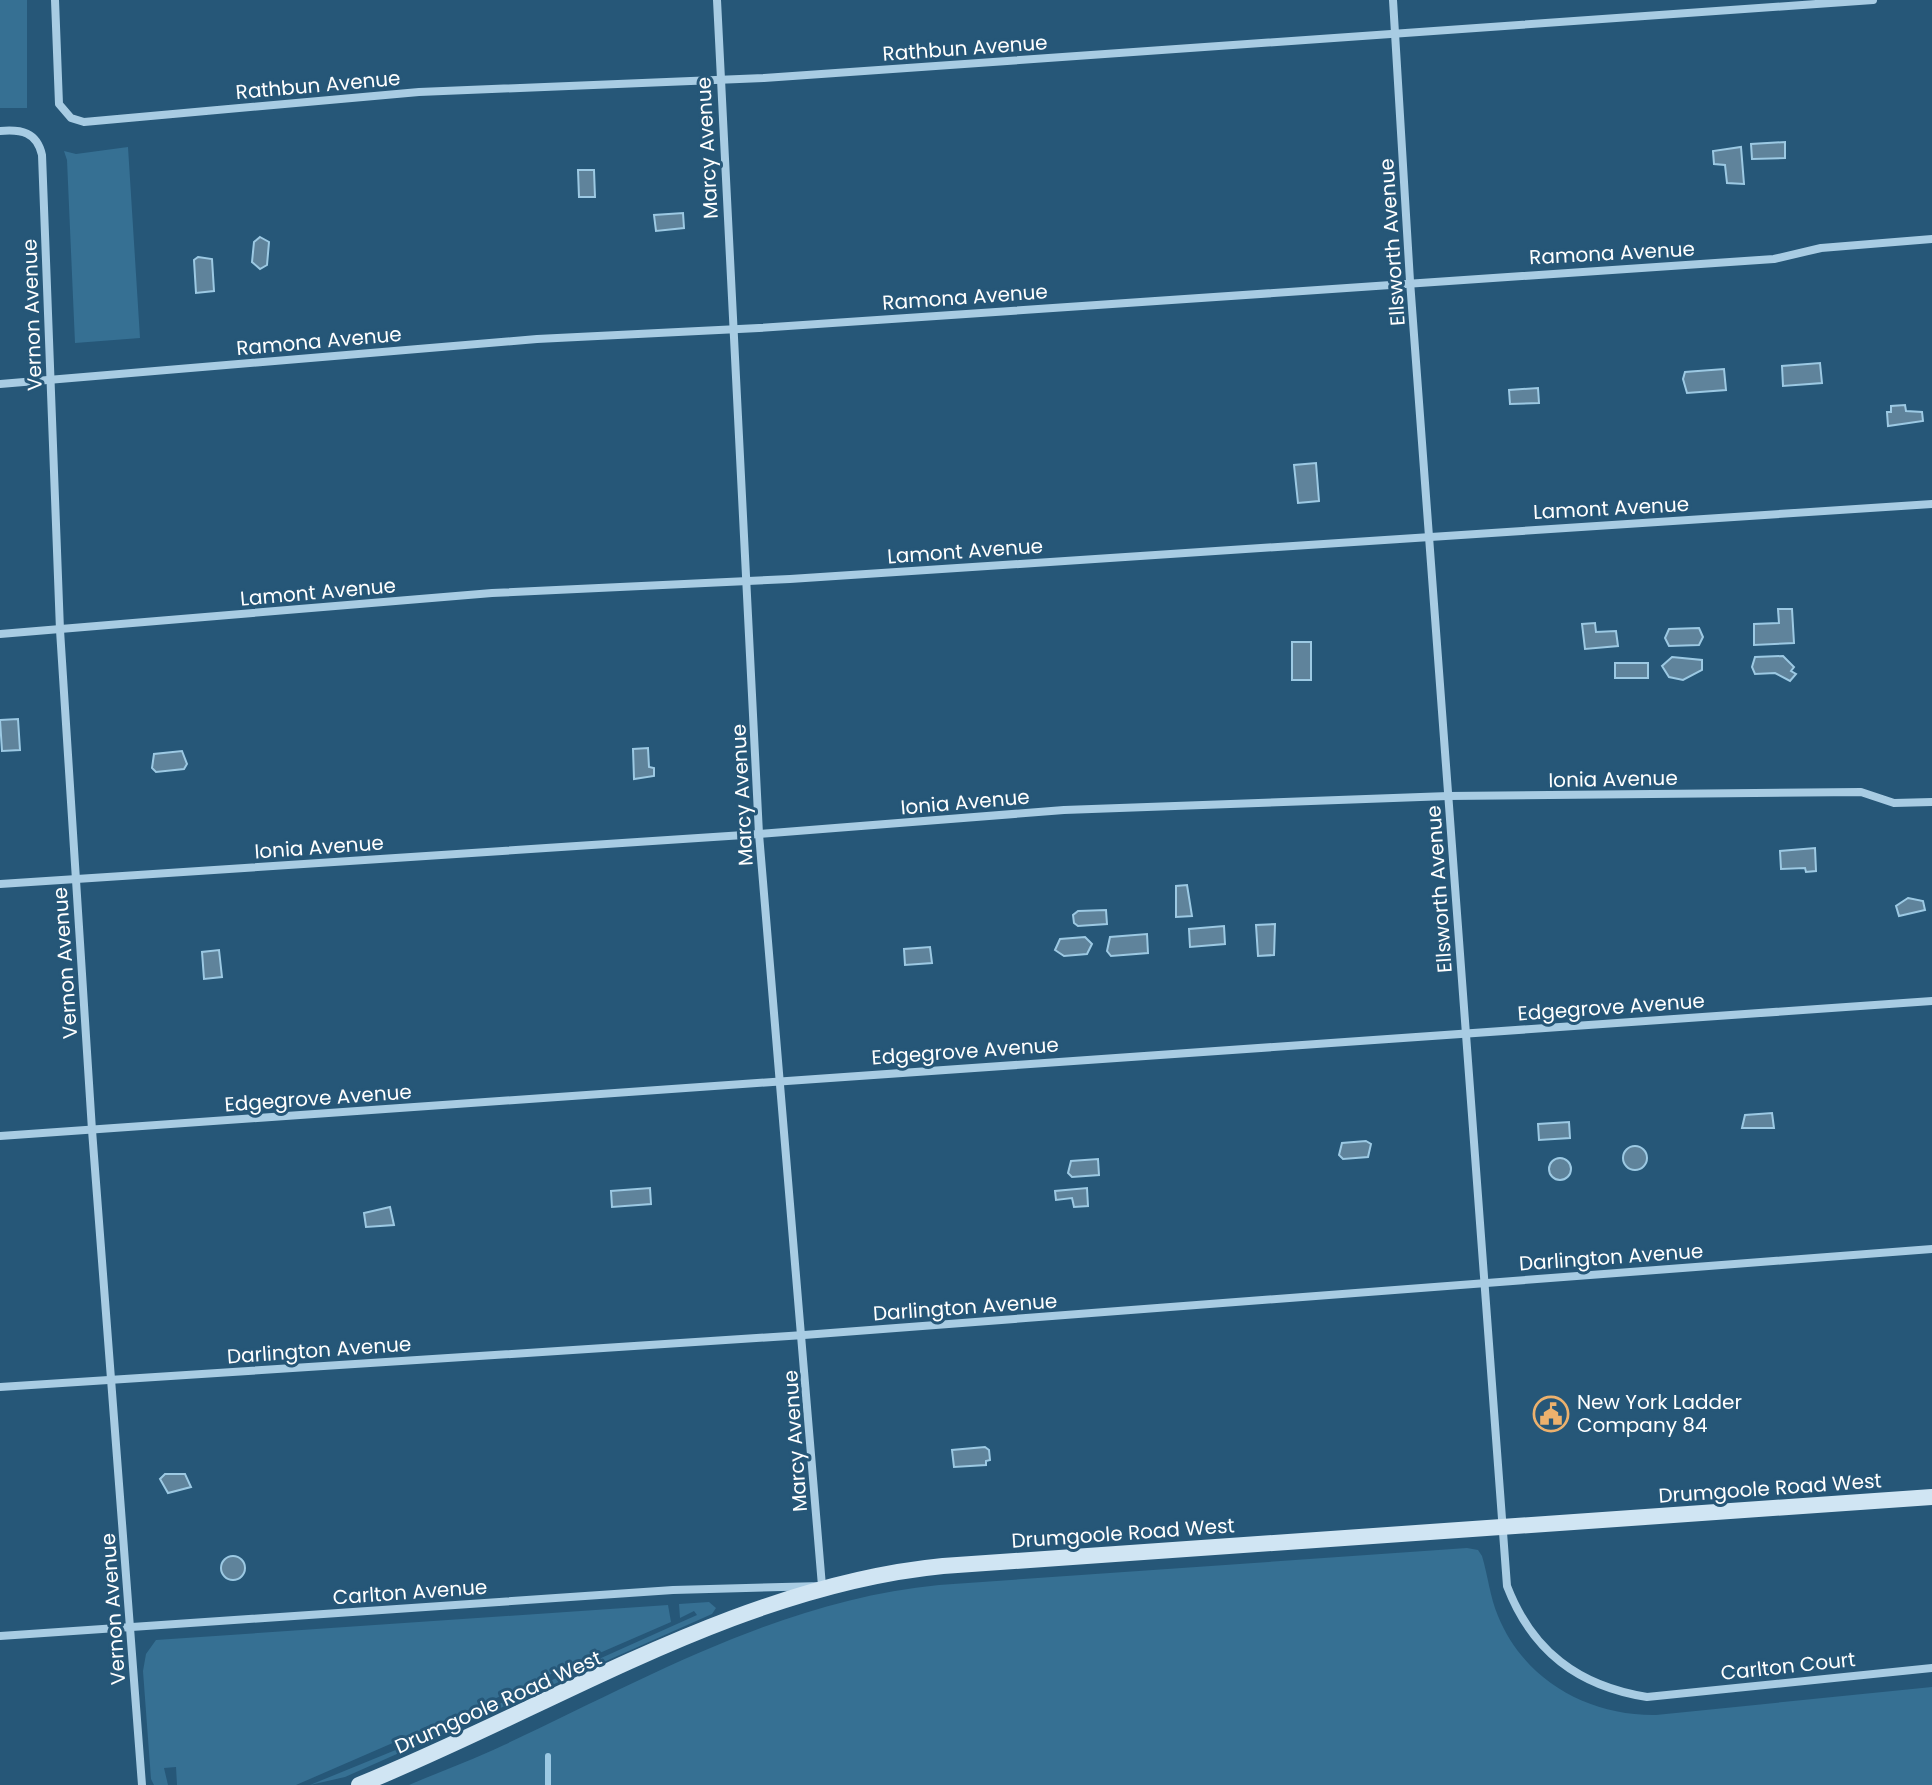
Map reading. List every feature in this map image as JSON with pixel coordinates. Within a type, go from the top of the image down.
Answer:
[{"type":"main road","name":"Drumgoole Road West","points":[[359,1785],[745,1612],[822,1586],[943,1566],[1932,1497]]},
{"type":"street","name":"Rathbun Avenue","points":[[55,0],[57,96],[63,111],[84,122],[419,92],[719,81],[1395,36],[1873,0]]},
{"type":"street","name":"Marcy Avenue","points":[[717,0],[759,834],[804,1335],[822,1586]]},
{"type":"street","name":"Ellsworth Avenue","points":[[1393,0],[1410,281],[1507,1586],[1532,1636],[1569,1670],[1594,1684],[1647,1697]]},
{"type":"street","name":"Vernon Avenue","points":[[0,131],[20,131],[36,139],[42,155],[60,630],[92,1130],[142,1785]]},
{"type":"street","name":"Ramona Avenue","points":[[0,384],[537,339],[732,329],[1410,281],[1774,259],[1821,248],[1932,239]]},
{"type":"street","name":"Lamont Avenue","points":[[0,634],[492,593],[748,580],[1932,504]]},
{"type":"street","name":"Ionia Avenue","points":[[0,884],[759,834],[1064,810],[1448,796],[1861,792],[1894,803],[1932,802]]},
{"type":"street","name":"Edgegrove Avenue","points":[[0,1136],[1932,1001]]},
{"type":"street","name":"Darlington Avenue","points":[[0,1387],[804,1335],[1932,1249]]},
{"type":"street","name":"Carlton Avenue","points":[[0,1636],[673,1590],[822,1586]]},
{"type":"street","name":"Carlton Court","points":[[1647,1697],[1932,1668]]},
{"type":"shaded area","points":[[0,0],[27,0],[27,108],[0,108]]},
{"type":"shaded area","points":[[1785,142],[1785,158],[1752,159],[1751,144]]},
{"type":"shaded area","points":[[128,147],[140,338],[75,343],[67,160],[64,151],[76,154]]},
{"type":"shaded area","points":[[1741,147],[1744,184],[1727,183],[1725,165],[1714,164],[1713,151]]},
{"type":"shaded area","points":[[578,170],[594,170],[595,197],[579,197]]},
{"type":"shaded area","points":[[683,213],[684,228],[656,231],[654,215]]},
{"type":"shaded area","points":[[260,237],[269,242],[267,265],[260,269],[252,262],[254,242]]},
{"type":"shaded area","points":[[198,257],[212,259],[214,291],[196,293],[194,260]]},
{"type":"shaded area","points":[[1820,363],[1822,383],[1783,386],[1782,366]]},
{"type":"shaded area","points":[[1724,369],[1726,390],[1687,393],[1683,379],[1685,372]]},
{"type":"shaded area","points":[[1538,388],[1539,403],[1510,404],[1509,390]]},
{"type":"shaded area","points":[[1905,405],[1906,411],[1922,412],[1923,421],[1888,426],[1887,412],[1891,412],[1891,406]]},
{"type":"shaded area","points":[[1316,463],[1319,501],[1298,503],[1294,465]]},
{"type":"shaded area","points":[[1778,609],[1792,609],[1794,643],[1754,645],[1754,624],[1779,623]]},
{"type":"shaded area","points":[[1595,623],[1596,632],[1616,631],[1618,646],[1585,649],[1582,624]]},
{"type":"shaded area","points":[[1699,628],[1703,637],[1699,645],[1669,646],[1665,638],[1669,629]]},
{"type":"shaded area","points":[[1292,642],[1311,642],[1311,680],[1292,680]]},
{"type":"shaded area","points":[[1783,656],[1794,667],[1791,671],[1796,674],[1790,681],[1775,673],[1755,674],[1752,667],[1755,657]]},
{"type":"shaded area","points":[[1672,657],[1702,660],[1702,670],[1683,680],[1669,677],[1662,666]]},
{"type":"shaded area","points":[[1615,663],[1648,663],[1648,678],[1615,678]]},
{"type":"shaded area","points":[[18,719],[20,750],[2,751],[0,720]]},
{"type":"shaded area","points":[[648,748],[649,767],[654,768],[654,776],[634,779],[633,749]]},
{"type":"shaded area","points":[[182,751],[187,764],[184,769],[156,772],[152,768],[154,754]]},
{"type":"shaded area","points":[[1815,848],[1816,871],[1781,869],[1780,851]]},
{"type":"shaded area","points":[[1187,885],[1192,916],[1176,917],[1176,886]]},
{"type":"shaded area","points":[[1908,898],[1923,901],[1925,910],[1899,916],[1896,906]]},
{"type":"shaded area","points":[[1106,910],[1107,924],[1078,926],[1074,923],[1073,915],[1078,911]]},
{"type":"shaded area","points":[[1275,924],[1274,955],[1258,956],[1256,925]]},
{"type":"shaded area","points":[[1224,926],[1225,944],[1190,947],[1189,929]]},
{"type":"shaded area","points":[[1147,934],[1148,953],[1111,956],[1107,951],[1110,937]]},
{"type":"shaded area","points":[[1085,937],[1092,944],[1087,954],[1064,956],[1055,950],[1060,939]]},
{"type":"shaded area","points":[[930,947],[932,963],[905,965],[904,949]]},
{"type":"shaded area","points":[[219,950],[222,977],[204,979],[202,952]]},
{"type":"shaded area","points":[[1772,1113],[1774,1128],[1742,1128],[1745,1115]]},
{"type":"shaded area","points":[[1569,1122],[1570,1138],[1539,1140],[1538,1124]]},
{"type":"shaded area","points":[[1366,1141],[1371,1144],[1368,1157],[1343,1159],[1339,1155],[1342,1143]]},
{"type":"shaded area","points":[[1635,1146],[1646,1153],[1647,1158],[1640,1169],[1635,1170],[1624,1163],[1623,1158],[1630,1147]]},
{"type":"shaded area","points":[[1556,1158],[1564,1158],[1571,1169],[1564,1180],[1556,1180],[1549,1173],[1549,1165]]},
{"type":"shaded area","points":[[1098,1159],[1099,1175],[1072,1177],[1068,1173],[1071,1161]]},
{"type":"shaded area","points":[[650,1188],[651,1204],[612,1207],[611,1191]]},
{"type":"shaded area","points":[[1087,1188],[1088,1206],[1074,1207],[1072,1198],[1056,1200],[1055,1191]]},
{"type":"shaded area","points":[[390,1207],[394,1225],[366,1227],[364,1213]]},
{"type":"shaded area","points":[[985,1447],[989,1450],[990,1460],[986,1461],[986,1465],[954,1467],[952,1450]]},
{"type":"shaded area","points":[[165,1474],[185,1474],[191,1487],[168,1493],[160,1479]]},
{"type":"shaded area","points":[[1467,1548],[1478,1550],[1482,1556],[1498,1616],[1509,1639],[1524,1659],[1561,1690],[1606,1709],[1656,1715],[1932,1687],[1932,1785],[409,1785],[716,1646],[825,1607],[881,1593],[939,1585]]},
{"type":"shaded area","points":[[233,1556],[244,1563],[245,1568],[238,1579],[233,1580],[222,1573],[221,1568],[228,1557]]},
{"type":"shaded area","points":[[709,1602],[716,1608],[712,1614],[345,1777],[310,1785],[403,1747],[697,1615],[694,1611],[680,1618],[679,1604]]},
{"type":"shaded area","points":[[668,1605],[671,1622],[296,1785],[177,1785],[176,1767],[164,1768],[168,1785],[154,1785],[151,1779],[143,1671],[146,1654],[156,1640]]},
{"type":"waterway","points":[[548,1756],[548,1785]]},
{"type":"place","name":"New York Ladder Company 84","points":[[1551,1414]]}]
